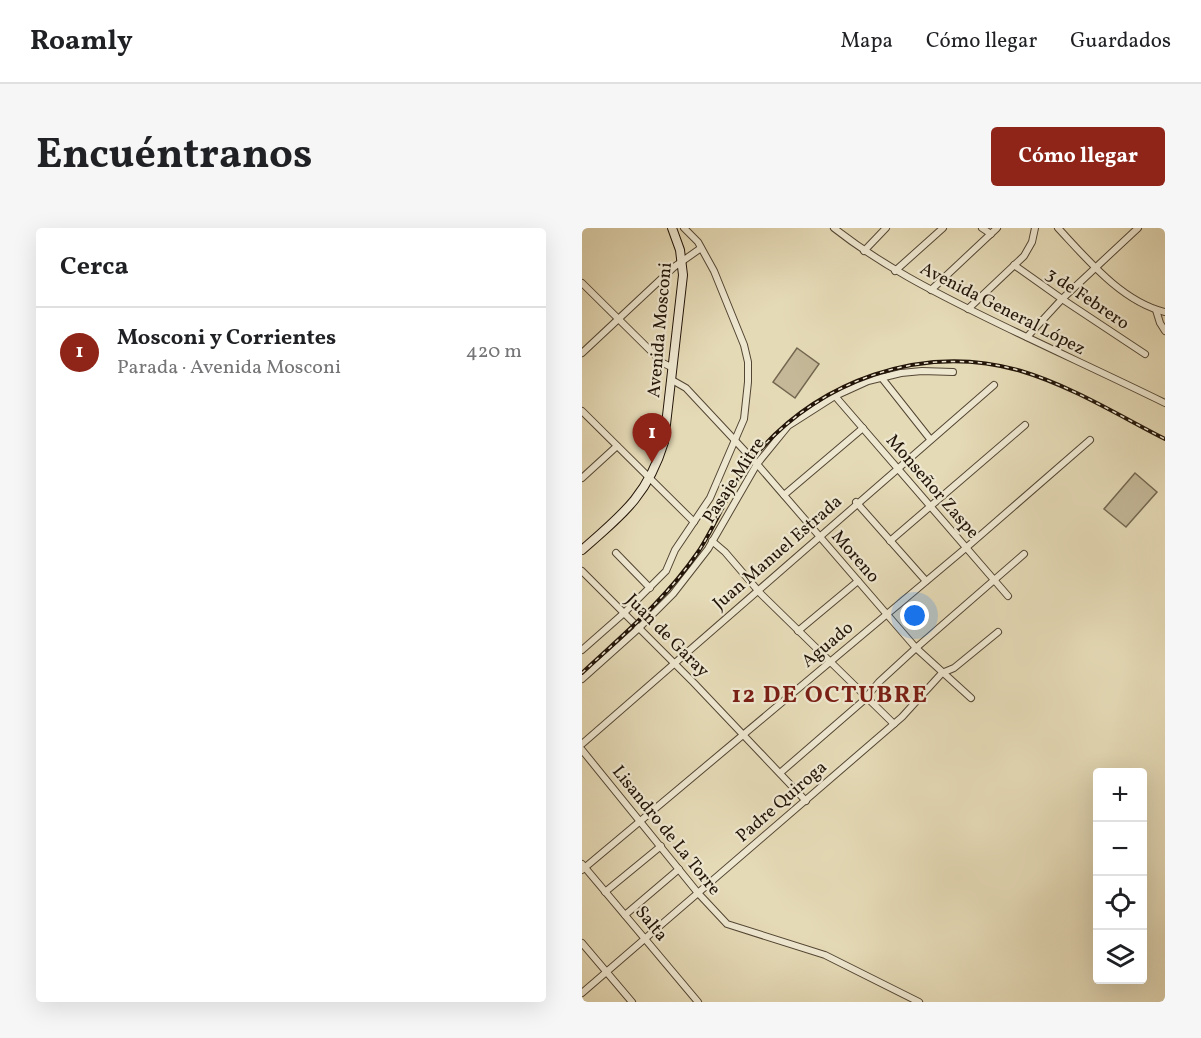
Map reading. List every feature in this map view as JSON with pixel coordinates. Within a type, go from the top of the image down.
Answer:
[{"type":"street","name":"Avenida Mosconi","points":[[582,550],[628,510],[650,478],[664,442],[683,285],[683,262],[672,228]]},
{"type":"street","points":[[582,650],[624,613],[666,571],[675,550],[701,512],[717,483],[744,419],[748,362],[744,345],[714,271],[698,242],[684,228]]},
{"type":"street","name":"Avenida General López","points":[[834,228],[864,251],[931,290],[1165,403]]},
{"type":"street","points":[[864,251],[886,228]]},
{"type":"street","points":[[896,271],[943,228]]},
{"type":"street","points":[[982,228],[991,234]]},
{"type":"street","points":[[931,290],[997,228]]},
{"type":"street","points":[[968,309],[1030,247],[1035,228]]},
{"type":"street","points":[[1058,228],[1095,268],[1122,290],[1156,310],[1165,312]]},
{"type":"street","points":[[1027,337],[1062,299],[1138,228]]},
{"type":"street","points":[[582,353],[674,267],[701,248]]},
{"type":"street","name":"3 de Febrero","points":[[1014,265],[1145,354]]},
{"type":"street","points":[[582,283],[663,363],[673,368]]},
{"type":"street","points":[[1156,310],[1165,331]]},
{"type":"street","name":"Pasaje Mitre","points":[[582,679],[673,594],[712,541],[757,464],[788,426],[835,396],[881,377],[922,371],[953,372]]},
{"type":"street","points":[[881,377],[930,439]]},
{"type":"street","name":"Moreno","points":[[672,380],[686,388],[757,464],[916,648],[971,698]]},
{"type":"street","name":"Juan Manuel Estrada","points":[[582,744],[856,502],[994,385]]},
{"type":"street","name":"Monseñor Zaspe","points":[[835,396],[1008,596]]},
{"type":"street","points":[[582,411],[694,522]]},
{"type":"street","points":[[890,541],[1025,424]]},
{"type":"street","points":[[784,495],[863,428]]},
{"type":"street","name":"Aguado","points":[[583,867],[967,547],[1090,440]]},
{"type":"street","points":[[582,478],[617,446]]},
{"type":"street","points":[[856,502],[926,581]]},
{"type":"street","points":[[712,541],[798,631],[894,723]]},
{"type":"street","points":[[616,553],[650,588]]},
{"type":"street","points":[[780,773],[916,648],[1024,555]]},
{"type":"street","name":"Juan de Garay","points":[[582,571],[806,801]]},
{"type":"street","points":[[798,631],[858,581]]},
{"type":"street","name":"Padre Quiroga","points":[[582,993],[894,723],[915,704],[942,673],[954,668],[998,632]]},
{"type":"street","name":"Lisandro de La Torre","points":[[582,750],[721,920],[732,927],[775,938],[825,955],[919,1002]]},
{"type":"street","points":[[605,891],[661,846]]},
{"type":"street","name":"Salta","points":[[583,867],[698,1002]]},
{"type":"street","points":[[625,915],[679,869]]},
{"type":"street","points":[[582,943],[632,1002]]},
{"type":"shaded area","points":[[797,348],[819,364],[795,398],[773,382]]},
{"type":"shaded area","points":[[1135,473],[1157,492],[1126,527],[1104,509]]},
{"type":"railway","points":[[582,673],[643,616],[686,569],[705,541],[745,469],[779,431],[808,408],[840,389],[874,375],[910,365],[946,362],[984,363],[1021,371],[1076,393],[1165,439]]},
{"type":"place","name":"Mosconi y Corrientes","points":[[652,463]]},
{"type":"district","name":"12 DE OCTUBRE","points":[[830,694]]}]
